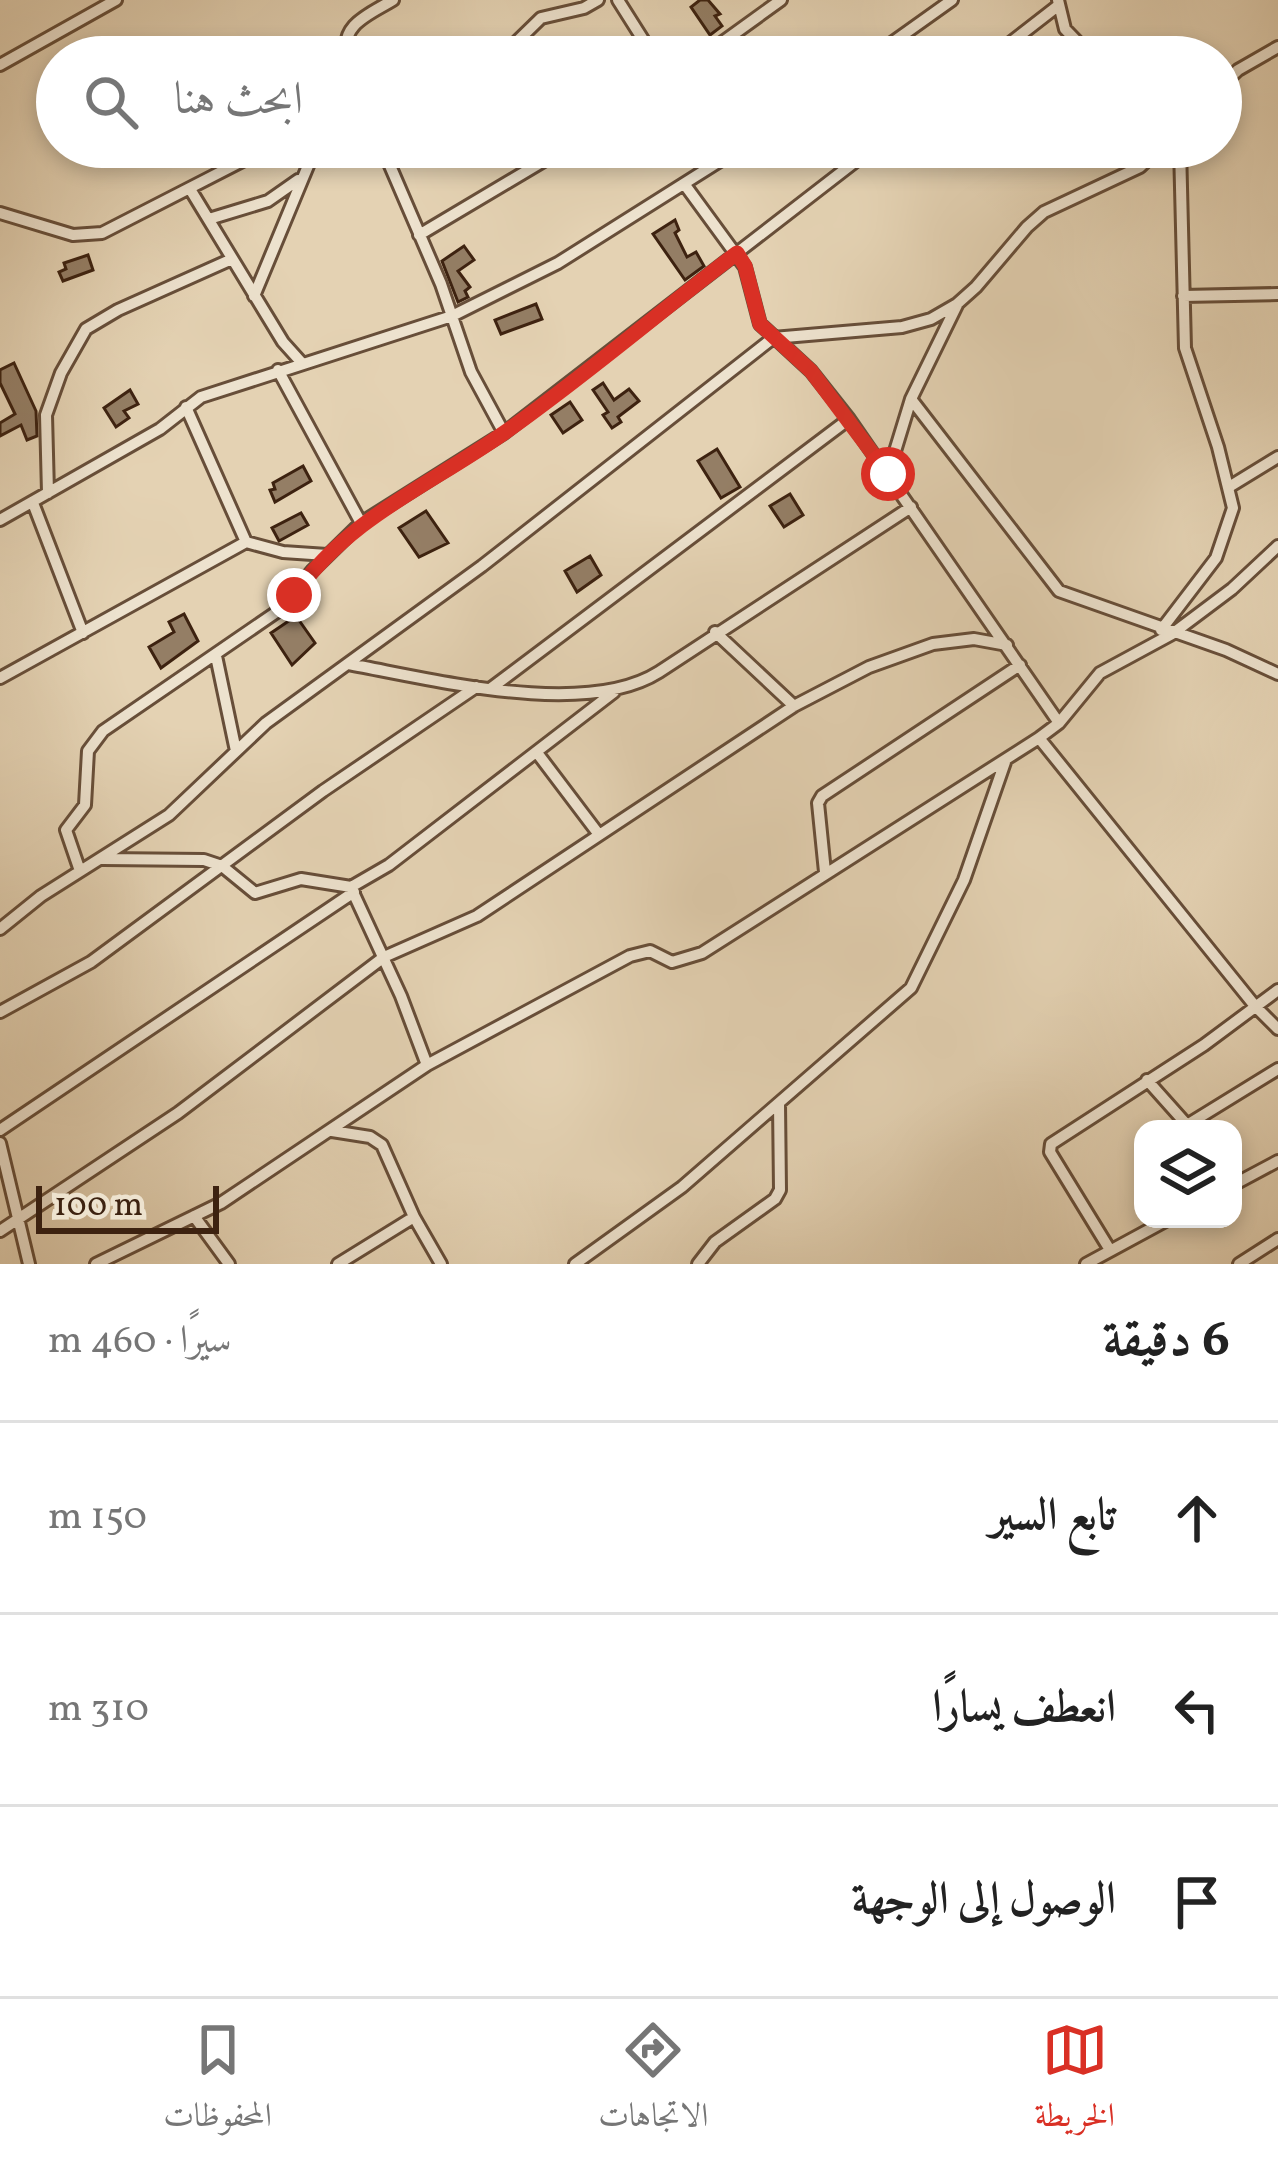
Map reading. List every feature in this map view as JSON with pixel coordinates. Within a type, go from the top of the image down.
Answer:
[{"type":"street","points":[[52,36],[116,0]]},
{"type":"street","points":[[349,36],[351,27],[393,0]]},
{"type":"street","points":[[523,36],[541,18],[598,0]]},
{"type":"street","points":[[618,0],[641,36]]},
{"type":"street","points":[[731,36],[782,0]]},
{"type":"street","points":[[901,36],[952,0]]},
{"type":"street","points":[[1018,36],[1058,3],[1072,36]]},
{"type":"street","points":[[0,65],[36,45]]},
{"type":"street","points":[[1242,68],[1278,47]]},
{"type":"street","points":[[0,213],[56,232],[92,236],[113,230],[228,168]]},
{"type":"street","points":[[254,296],[307,168]]},
{"type":"street","points":[[391,168],[471,372],[504,433]]},
{"type":"street","points":[[419,235],[532,168]]},
{"type":"street","points":[[0,520],[160,429],[200,397],[452,316],[580,251],[710,168]]},
{"type":"street","points":[[80,872],[66,830],[85,805],[88,751],[94,740],[281,609],[361,523],[504,433],[847,168]]},
{"type":"street","points":[[0,929],[169,815],[266,723],[482,566],[773,338],[902,327],[931,319],[957,304],[1044,212],[1138,168]]},
{"type":"street","points":[[1166,632],[1216,558],[1233,508],[1189,366],[1180,168]]},
{"type":"street","points":[[209,219],[268,201],[304,174]]},
{"type":"street","points":[[685,185],[745,266],[760,324],[811,371],[849,418],[1059,723]]},
{"type":"street","points":[[190,189],[254,296],[301,362]]},
{"type":"street","points":[[48,493],[46,415],[61,373],[86,329],[232,259]]},
{"type":"street","points":[[1183,296],[1278,293]]},
{"type":"street","points":[[888,474],[911,399],[957,304]]},
{"type":"street","points":[[278,370],[361,523]]},
{"type":"street","points":[[911,399],[1059,591],[1226,650],[1278,674]]},
{"type":"street","points":[[185,407],[246,542]]},
{"type":"street","points":[[490,689],[849,418]]},
{"type":"street","points":[[1229,487],[1278,457]]},
{"type":"street","points":[[33,502],[83,633]]},
{"type":"street","points":[[348,664],[490,689],[614,692],[641,683],[911,507]]},
{"type":"street","points":[[0,678],[246,542],[283,552],[327,555]]},
{"type":"street","points":[[101,1263],[254,1184],[286,1156],[332,1131],[428,1065],[630,956],[650,951],[672,962],[702,953],[1039,738],[1059,723],[1100,673],[1232,589],[1278,546]]},
{"type":"street","points":[[715,632],[794,706]]},
{"type":"street","points":[[0,1231],[178,1112],[385,957],[477,916],[794,706],[869,667],[933,644],[974,639],[1007,645]]},
{"type":"street","points":[[216,656],[236,751]]},
{"type":"street","points":[[825,872],[818,803],[822,796],[1020,665]]},
{"type":"street","points":[[0,1012],[92,962],[322,791],[476,687]]},
{"type":"street","points":[[0,1130],[389,865],[614,692]]},
{"type":"street","points":[[1039,738],[1278,1029]]},
{"type":"street","points":[[538,754],[598,832]]},
{"type":"street","points":[[575,1264],[682,1187],[911,988],[964,880],[1005,760]]},
{"type":"street","points":[[100,859],[204,860],[222,866],[255,893],[301,879],[352,890]]},
{"type":"street","points":[[352,890],[428,1065]]},
{"type":"street","points":[[1110,1250],[1050,1153],[1051,1144],[1204,1045],[1278,990]]},
{"type":"street","points":[[1200,1120],[1278,1070]]},
{"type":"street","points":[[1147,1080],[1183,1120]]},
{"type":"street","points":[[698,1264],[715,1242],[775,1199],[780,1190],[779,1104]]},
{"type":"street","points":[[332,1131],[370,1137],[382,1144],[441,1264]]},
{"type":"street","points":[[0,1143],[29,1264]]},
{"type":"street","points":[[1242,1178],[1278,1161]]},
{"type":"street","points":[[194,1216],[229,1264]]},
{"type":"street","points":[[338,1264],[414,1217]]},
{"type":"street","points":[[1086,1264],[1152,1228]]},
{"type":"street","points":[[1239,1264],[1278,1239]]},
{"type":"building","points":[[708,0],[720,14],[715,16],[722,26],[710,35],[691,7]]},
{"type":"building","points":[[675,220],[679,230],[675,233],[687,257],[696,252],[704,266],[685,280],[653,234]]},
{"type":"building","points":[[464,246],[474,260],[458,271],[470,287],[465,291],[468,297],[458,302],[442,261]]},
{"type":"building","points":[[88,255],[93,270],[63,281],[59,272],[66,269],[64,263]]},
{"type":"building","points":[[536,304],[542,319],[501,334],[495,320]]},
{"type":"building","points":[[14,363],[36,411],[37,436],[27,440],[21,425],[0,436],[0,423],[15,414],[0,383],[0,370]]},
{"type":"building","points":[[603,383],[614,400],[629,389],[639,401],[612,428],[593,390]]},
{"type":"building","points":[[130,390],[138,404],[124,411],[129,418],[116,427],[104,408]]},
{"type":"building","points":[[570,402],[582,420],[563,433],[551,415]]},
{"type":"building","points":[[717,449],[740,487],[721,498],[698,461]]},
{"type":"building","points":[[303,466],[311,481],[275,502],[270,490],[275,489],[273,483]]},
{"type":"building","points":[[790,494],[803,515],[784,527],[770,506]]},
{"type":"building","points":[[426,511],[448,543],[419,557],[399,528]]},
{"type":"building","points":[[301,513],[308,525],[279,541],[272,528]]},
{"type":"building","points":[[590,556],[601,575],[577,592],[565,571]]},
{"type":"building","points":[[184,614],[198,641],[161,668],[149,647],[174,632],[169,622]]},
{"type":"building","points":[[296,616],[315,643],[292,665],[271,633]]},
{"type":"route","points":[[294,595],[361,523],[504,433],[737,253],[745,266],[760,324],[811,371],[888,474]]}]
